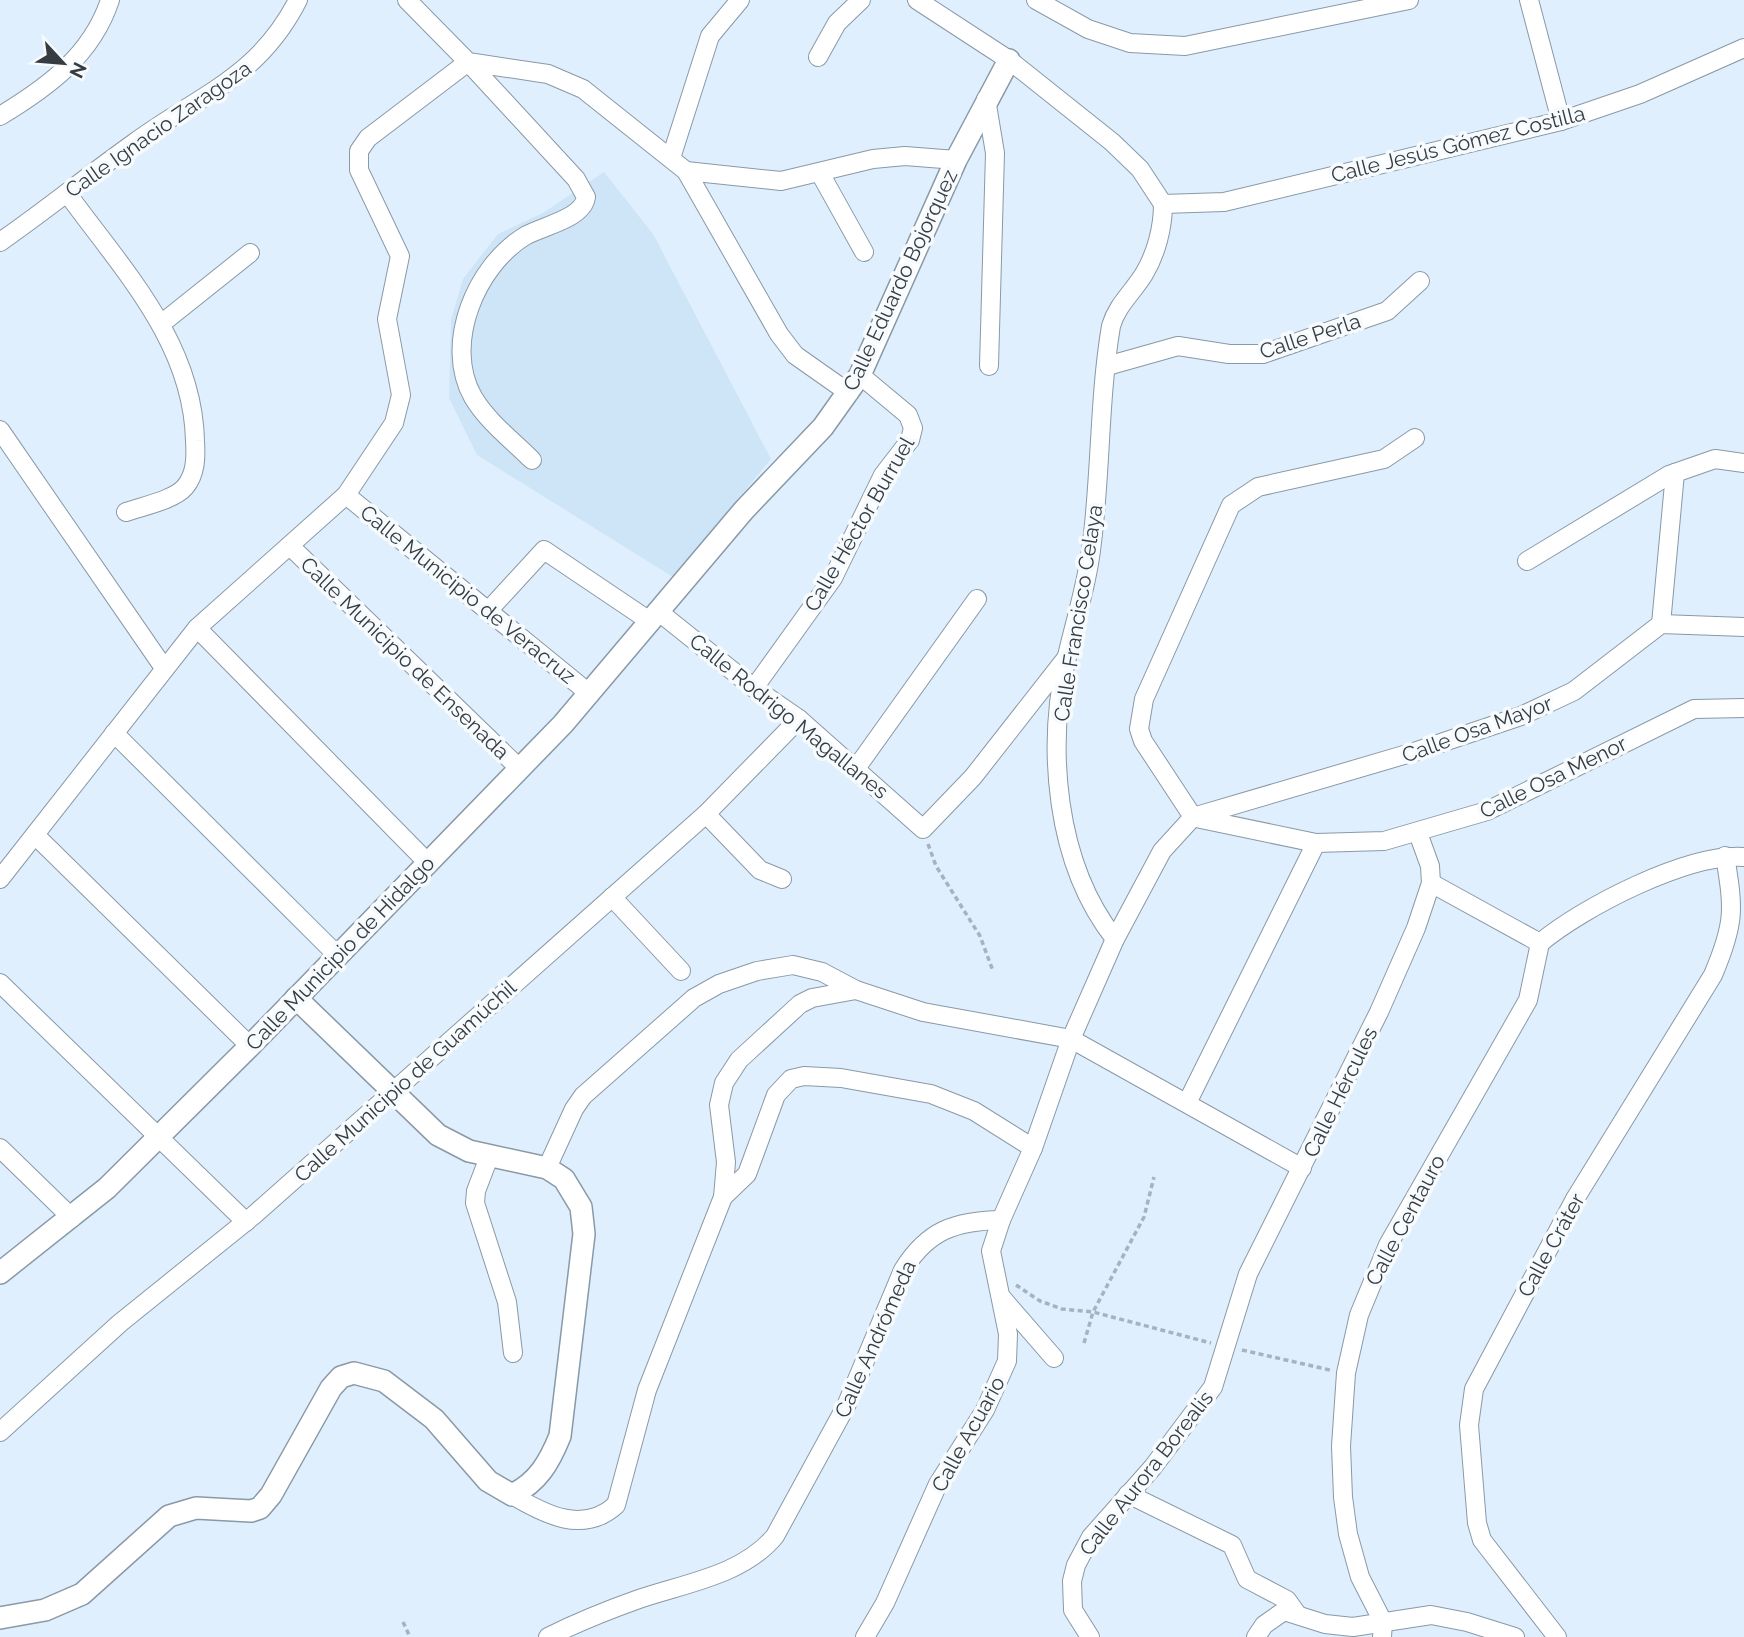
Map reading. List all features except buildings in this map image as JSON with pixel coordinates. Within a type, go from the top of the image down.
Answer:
[{"type":"street","points":[[0,116],[33,96],[62,73],[95,35],[110,0]]},
{"type":"street","name":"Calle Ignacio Zaragoza","points":[[0,242],[147,134],[241,74],[275,39],[298,0]]},
{"type":"street","points":[[407,0],[576,179],[586,197],[583,206],[525,236],[504,253],[486,275],[465,321],[461,348],[471,394],[482,411],[531,460]]},
{"type":"street","points":[[671,158],[710,36],[740,0]]},
{"type":"street","points":[[818,57],[838,23],[861,0]]},
{"type":"street","points":[[917,0],[1009,60],[1112,142],[1140,169],[1163,204]]},
{"type":"street","points":[[1036,0],[1088,29],[1150,46],[1185,46],[1219,41],[1396,1]]},
{"type":"street","points":[[1528,0],[1561,121]]},
{"type":"street","name":"Calle Jesús Gómez Costilla","points":[[1163,204],[1224,202],[1561,121],[1640,94],[1744,47]]},
{"type":"street","name":"Calle Eduardo Bojorquez","points":[[655,617],[744,510],[823,427],[855,384],[956,160],[1009,60]]},
{"type":"street","points":[[0,879],[197,628],[291,547],[346,495],[394,423],[401,395],[387,319],[400,256],[366,188],[359,170],[359,151],[368,138],[468,62],[526,69],[568,81],[607,106],[671,158],[686,171],[779,334],[795,355],[855,384]]},
{"type":"street","points":[[986,99],[995,164],[989,366]]},
{"type":"street","points":[[686,171],[781,181],[873,159],[905,156],[956,160]]},
{"type":"street","points":[[820,173],[864,252]]},
{"type":"street","points":[[67,193],[161,324],[179,357],[190,394],[195,423],[194,469],[182,491],[126,513]]},
{"type":"street","name":"Calle Francisco Celaya","points":[[1115,939],[1099,918],[1069,841],[1061,801],[1058,761],[1060,707],[1067,657],[1088,575],[1114,317],[1149,263],[1161,230],[1163,204]]},
{"type":"street","points":[[161,324],[250,253]]},
{"type":"street","name":"Calle Perla","points":[[1107,366],[1178,346],[1229,354],[1263,354],[1387,311],[1420,281]]},
{"type":"street","name":"Calle Héctor Burruel","points":[[754,688],[824,594],[883,475],[910,440],[913,428],[908,415],[855,384]]},
{"type":"street","points":[[0,430],[164,668]]},
{"type":"street","points":[[1001,1220],[1033,1148],[1070,1039],[1115,939],[1162,851],[1193,817],[1143,741],[1139,729],[1139,715],[1170,637],[1231,505],[1258,487],[1384,459],[1415,438]]},
{"type":"street","points":[[1527,561],[1675,473],[1715,459],[1744,463]]},
{"type":"street","points":[[1675,473],[1661,624],[1744,627]]},
{"type":"street","name":"Calle Municipio de Veracruz","points":[[346,495],[590,694]]},
{"type":"street","name":"Calle Municipio de Ensenada","points":[[291,547],[519,768]]},
{"type":"street","name":"Calle Rodrigo Magallanes","points":[[488,611],[544,550],[655,617],[799,719],[857,767],[923,829]]},
{"type":"street","points":[[857,767],[977,599]]},
{"type":"street","name":"Calle Municipio de Hidalgo","points":[[0,1273],[72,1218],[159,1138],[590,694],[655,617]]},
{"type":"street","name":"Calle Osa Mayor","points":[[1193,817],[1414,752],[1521,716],[1574,691],[1661,624]]},
{"type":"street","points":[[197,628],[428,863]]},
{"type":"street","points":[[923,829],[972,777],[1067,657]]},
{"type":"street","name":"Calle Osa Menor","points":[[1193,817],[1316,843],[1384,841],[1418,833],[1499,806],[1672,718],[1712,706],[1744,708]]},
{"type":"street","name":"Calle Municipio de Guamúchil","points":[[0,1432],[120,1323],[246,1222],[706,814],[799,719]]},
{"type":"street","points":[[114,733],[337,955]]},
{"type":"street","points":[[706,814],[760,870],[782,879]]},
{"type":"street","points":[[1418,833],[1430,866],[1431,883],[1540,943],[1566,921],[1687,866],[1725,856],[1744,857]]},
{"type":"street","points":[[35,835],[250,1046]]},
{"type":"street","points":[[1187,1103],[1316,843]]},
{"type":"street","name":"Calle Cráter","points":[[1557,1637],[1515,1585],[1479,1532],[1469,1425],[1471,1400],[1496,1345],[1558,1229],[1713,975],[1733,919],[1725,856]]},
{"type":"street","name":"Calle Hércules","points":[[1227,1347],[1248,1274],[1379,1012],[1416,928],[1431,883]]},
{"type":"street","points":[[612,897],[681,971]]},
{"type":"street","name":"Calle Centauro","points":[[1383,1630],[1360,1577],[1348,1534],[1343,1497],[1341,1446],[1346,1373],[1359,1315],[1388,1245],[1528,1000],[1540,943]]},
{"type":"street","points":[[547,1168],[574,1109],[583,1096],[694,998],[719,984],[757,971],[793,965],[822,972],[856,990],[923,1012],[1070,1039],[1302,1168]]},
{"type":"street","points":[[0,983],[246,1222]]},
{"type":"street","points":[[0,1618],[45,1610],[82,1594],[106,1575],[139,1539],[169,1516],[196,1508],[251,1511],[260,1508],[271,1495],[331,1388],[341,1377],[354,1373],[384,1381],[435,1419],[488,1481],[537,1510],[567,1520],[592,1519],[616,1504],[647,1390],[723,1197],[726,1162],[719,1105],[729,1073],[800,1004],[812,998],[856,990]]},
{"type":"street","points":[[296,998],[445,1140],[489,1157],[547,1168],[564,1179],[580,1207],[584,1234],[560,1436],[541,1474],[529,1486],[512,1495]]},
{"type":"street","points":[[723,1197],[747,1174],[776,1095],[791,1079],[804,1076],[841,1078],[931,1094],[974,1111],[1033,1148]]},
{"type":"street","points":[[0,1148],[72,1218]]},
{"type":"street","points":[[489,1157],[476,1191],[475,1203],[504,1290],[513,1353]]},
{"type":"street","name":"Calle Acuario","points":[[865,1637],[885,1603],[938,1484],[1000,1382],[1007,1362],[1007,1290],[991,1251],[1001,1220]]},
{"type":"street","name":"Calle Andrómeda","points":[[548,1637],[571,1633],[636,1600],[737,1567],[763,1551],[794,1506],[846,1406],[903,1270],[916,1250],[929,1237],[953,1226],[971,1221],[1001,1220]]},
{"type":"street","points":[[1007,1290],[1054,1358]]},
{"type":"street","name":"Calle Aurora Borealis","points":[[1090,1637],[1073,1609],[1072,1581],[1087,1544],[1201,1406],[1220,1373],[1227,1347]]},
{"type":"street","points":[[1128,1494],[1233,1545],[1247,1579],[1287,1600],[1297,1614]]},
{"type":"street","points":[[1256,1637],[1264,1625],[1284,1611],[1325,1624],[1383,1630],[1431,1615],[1467,1622],[1515,1637]]},
{"type":"path","points":[[923,829],[936,866],[980,936],[993,971]]},
{"type":"path","points":[[1084,1343],[1093,1312],[1144,1217],[1154,1177]]},
{"type":"path","points":[[1007,1290],[1062,1309],[1093,1312]]},
{"type":"path","points":[[403,1622],[410,1637]]},
{"type":"shaded area","points":[[604,172],[653,234],[771,459],[673,577],[477,455],[449,398],[451,320],[463,279],[498,234],[543,213]]}]
